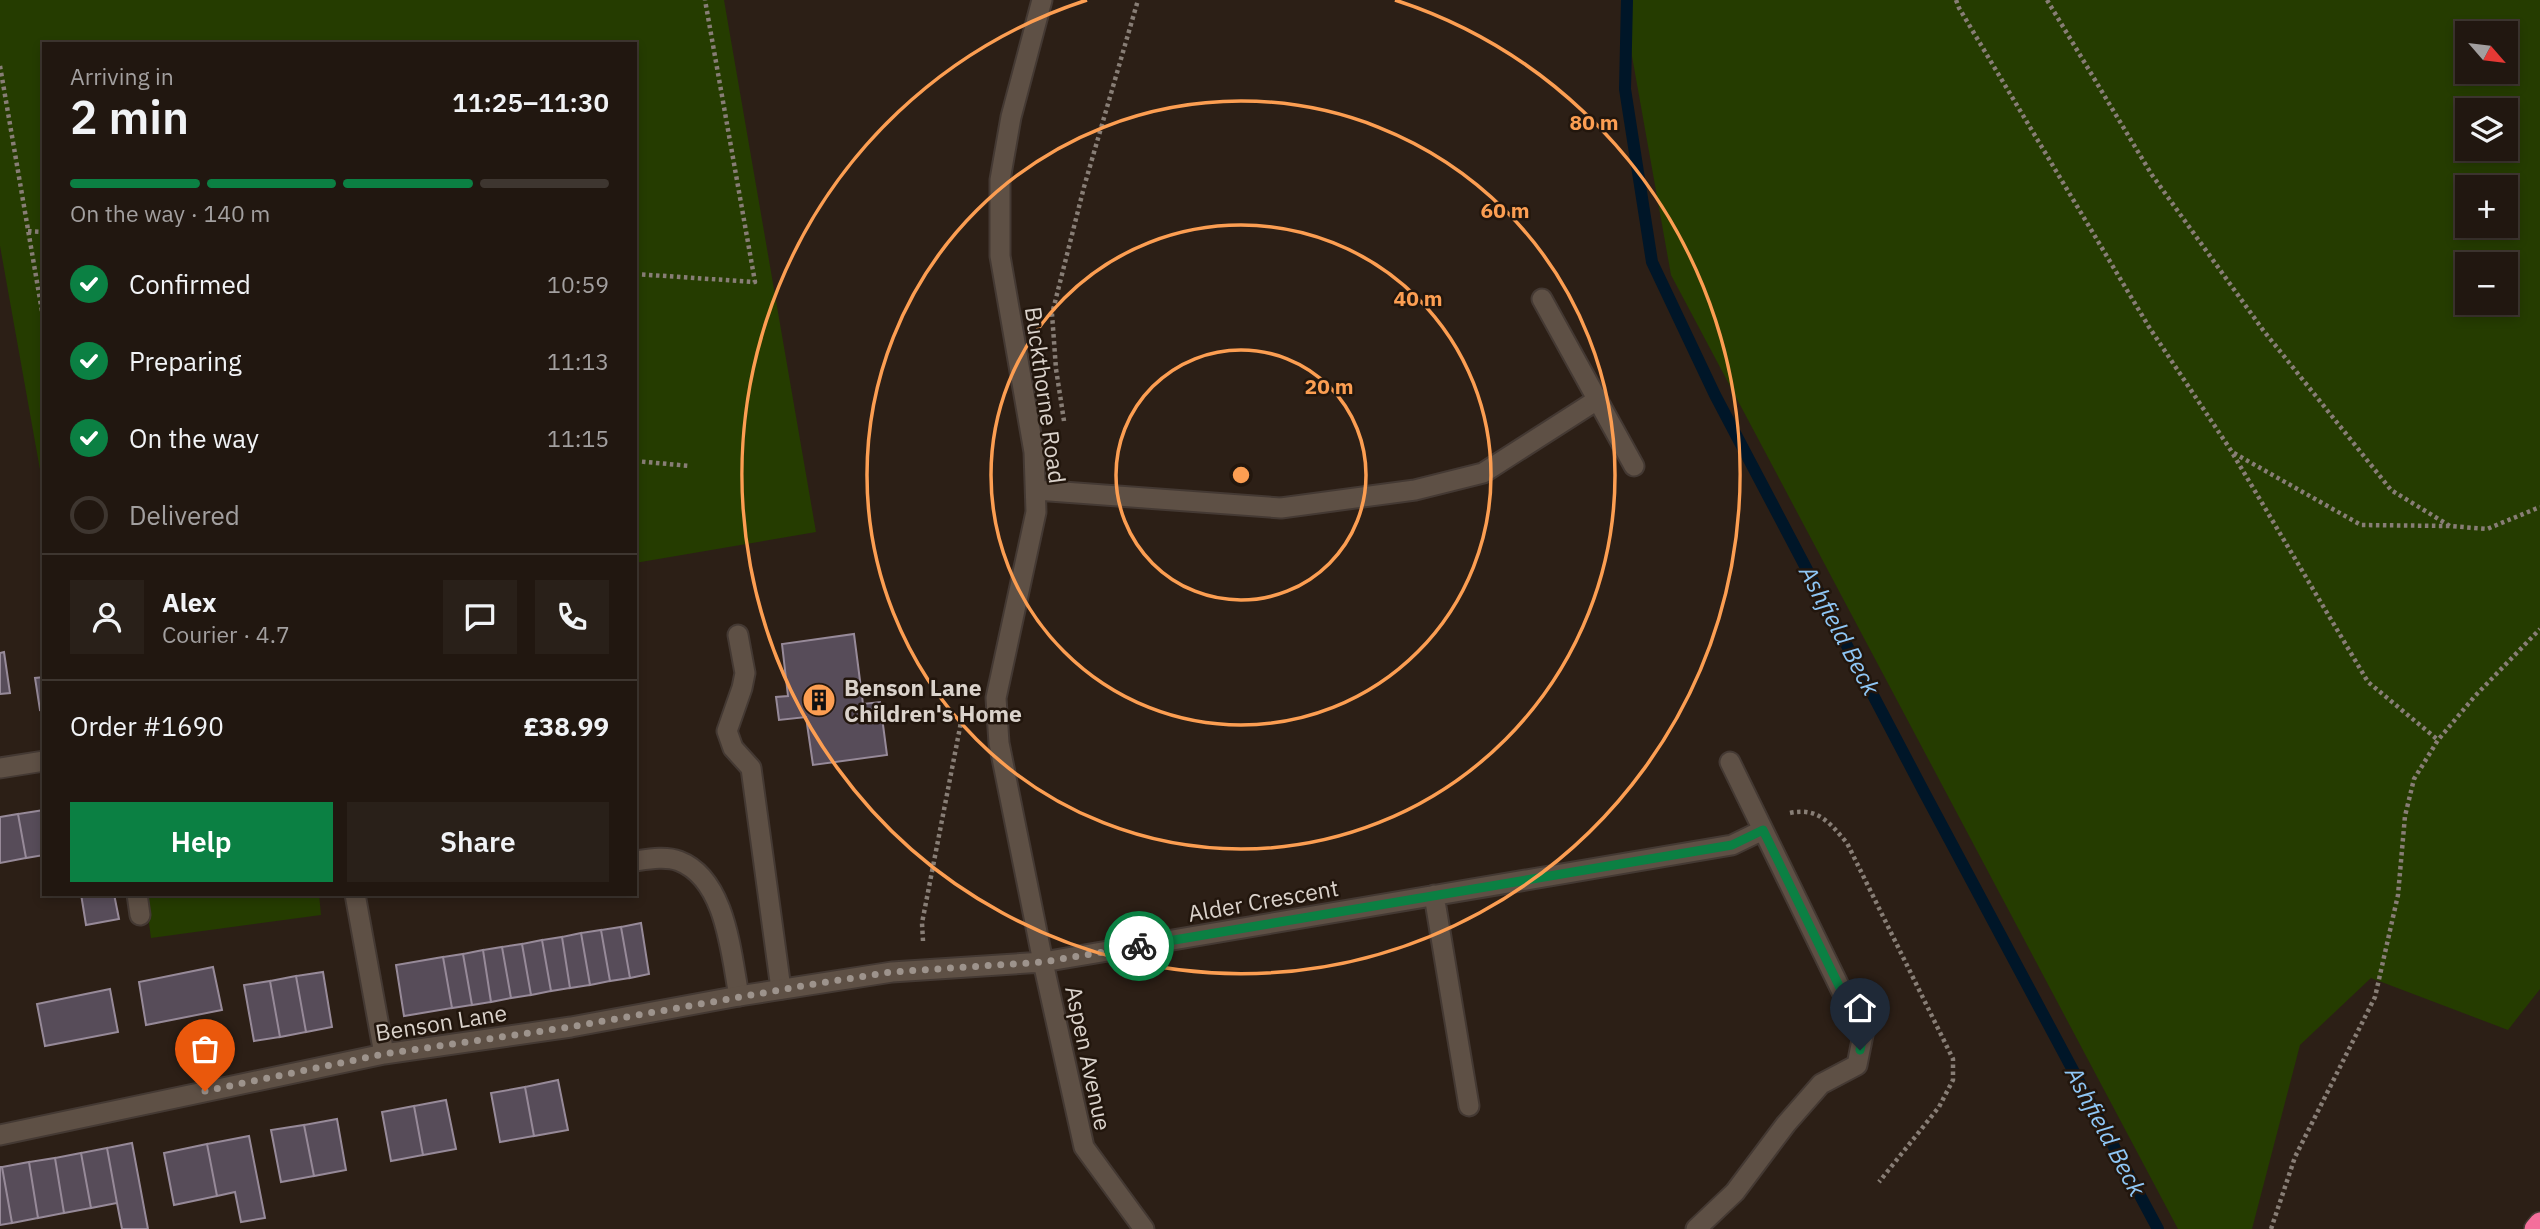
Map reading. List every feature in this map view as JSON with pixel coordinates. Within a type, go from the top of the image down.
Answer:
[{"type":"highway","points":[[2535,1229],[2540,1223]]},
{"type":"street","name":"Buckthorne Road","points":[[1042,0],[1011,117],[1000,180],[1000,257],[1034,452],[1037,512],[996,698],[999,743],[1043,962]]},
{"type":"street","points":[[1542,299],[1634,466]]},
{"type":"street","points":[[1036,490],[1281,508],[1415,490],[1483,473],[1598,400]]},
{"type":"street","points":[[738,635],[745,673],[727,731],[733,748],[751,768],[781,989]]},
{"type":"street","points":[[0,768],[42,761]]},
{"type":"street","points":[[1696,1229],[1735,1192],[1786,1124],[1821,1084],[1857,1065],[1863,1035],[1730,762]]},
{"type":"street","name":"Alder Crescent","points":[[891,972],[1043,962],[1732,845],[1763,830]]},
{"type":"street","points":[[637,861],[656,858],[679,860],[699,874],[715,895],[726,929],[739,996]]},
{"type":"street","points":[[1434,895],[1469,1106]]},
{"type":"street","points":[[137,896],[141,915]]},
{"type":"street","points":[[355,896],[384,1054]]},
{"type":"street","name":"Aspen Avenue","points":[[1043,962],[1084,1147],[1144,1229]]},
{"type":"street","name":"Benson Lane","points":[[0,1135],[384,1054],[570,1027],[891,972]]},
{"type":"path","points":[[637,274],[755,282],[705,0]]},
{"type":"path","points":[[1064,423],[1052,314],[1084,187],[1138,0]]},
{"type":"path","points":[[1956,0],[2142,315],[2232,452],[2368,682],[2438,740]]},
{"type":"path","points":[[2047,0],[2152,175],[2263,330],[2391,490],[2450,526]]},
{"type":"path","points":[[0,65],[42,312]]},
{"type":"path","points":[[28,231],[42,233]]},
{"type":"path","points":[[2232,452],[2361,525],[2487,529],[2540,507]]},
{"type":"path","points":[[637,461],[690,466]]},
{"type":"path","points":[[2271,1229],[2295,1157],[2375,998],[2398,895],[2405,816],[2414,779],[2438,740],[2475,696],[2540,629]]},
{"type":"path","points":[[925,970],[922,923],[965,704]]},
{"type":"path","points":[[1763,830],[1791,812],[1817,813],[1828,821],[1847,843],[1953,1059],[1953,1080],[1939,1107],[1879,1182]]},
{"type":"green space","points":[[0,0],[724,0],[816,532],[637,563],[637,42],[42,42],[42,481],[0,246]]},
{"type":"green space","points":[[1622,0],[2540,0],[2540,989],[2508,1030],[2371,978],[2300,1045],[2252,1229],[2178,1229],[1671,275]]},
{"type":"green space","points":[[145,896],[319,896],[321,915],[151,938]]},
{"type":"building","name":"Benson Lane Children's Home","points":[[854,634],[863,704],[880,702],[887,755],[813,765],[806,717],[779,720],[776,697],[788,696],[782,644]]},
{"type":"building","points":[[4,652],[10,693],[0,694],[0,653]]},
{"type":"building","points":[[42,677],[40,710],[35,678]]},
{"type":"building","points":[[42,810],[42,855],[26,858],[18,814]]},
{"type":"building","points":[[18,814],[26,858],[0,863],[0,817]]},
{"type":"building","points":[[81,896],[114,896],[119,919],[86,925]]},
{"type":"building","points":[[641,923],[649,974],[630,978],[621,927]]},
{"type":"building","points":[[621,927],[630,978],[610,981],[601,930]]},
{"type":"building","points":[[601,930],[610,981],[590,985],[581,933]]},
{"type":"building","points":[[581,933],[590,985],[570,988],[562,937]]},
{"type":"building","points":[[562,937],[570,988],[551,991],[542,940]]},
{"type":"building","points":[[542,940],[551,991],[531,995],[522,944]]},
{"type":"building","points":[[522,944],[531,995],[511,998],[502,947]]},
{"type":"building","points":[[502,947],[511,998],[491,1002],[483,950]]},
{"type":"building","points":[[483,950],[491,1002],[472,1005],[463,954]]},
{"type":"building","points":[[463,954],[472,1005],[452,1008],[443,957]]},
{"type":"building","points":[[443,957],[452,1008],[404,1016],[396,965]]},
{"type":"building","points":[[213,967],[222,1010],[146,1025],[139,982]]},
{"type":"building","points":[[323,972],[332,1027],[306,1032],[296,976]]},
{"type":"building","points":[[296,976],[306,1032],[280,1037],[270,981]]},
{"type":"building","points":[[270,981],[280,1037],[254,1041],[244,985]]},
{"type":"building","points":[[110,989],[118,1032],[45,1046],[37,1004]]},
{"type":"building","points":[[558,1080],[568,1130],[534,1136],[525,1087]]},
{"type":"building","points":[[525,1087],[534,1136],[500,1142],[491,1093]]},
{"type":"building","points":[[446,1100],[456,1149],[423,1155],[414,1106]]},
{"type":"building","points":[[414,1106],[423,1155],[391,1161],[382,1112]]},
{"type":"building","points":[[337,1119],[346,1170],[314,1176],[304,1125]]},
{"type":"building","points":[[304,1125],[314,1176],[281,1182],[271,1130]]},
{"type":"building","points":[[249,1136],[265,1218],[241,1222],[235,1192],[217,1196],[207,1144]]},
{"type":"building","points":[[132,1143],[148,1229],[122,1229],[117,1203],[107,1148]]},
{"type":"building","points":[[207,1144],[217,1196],[174,1205],[164,1153]]},
{"type":"building","points":[[107,1148],[117,1203],[91,1208],[81,1153]]},
{"type":"building","points":[[81,1153],[91,1208],[64,1213],[55,1158]]},
{"type":"building","points":[[55,1158],[64,1213],[38,1218],[29,1162]]},
{"type":"building","points":[[29,1162],[38,1218],[12,1223],[2,1167]]},
{"type":"building","points":[[0,1167],[12,1223],[0,1225]]},
{"type":"waterway","name":"Ashfield Beck","points":[[1627,0],[1625,89],[1652,262],[1715,395],[2158,1229]]},
{"type":"way so far","points":[[205,1091],[384,1054],[570,1027],[891,972],[1043,962],[1139,946]]},
{"type":"place","name":"Benson Lane Children's Home","points":[[819,700]]},
{"type":"route","points":[[1139,946],[1732,845],[1763,830],[1863,1035],[1860,1050]]}]
